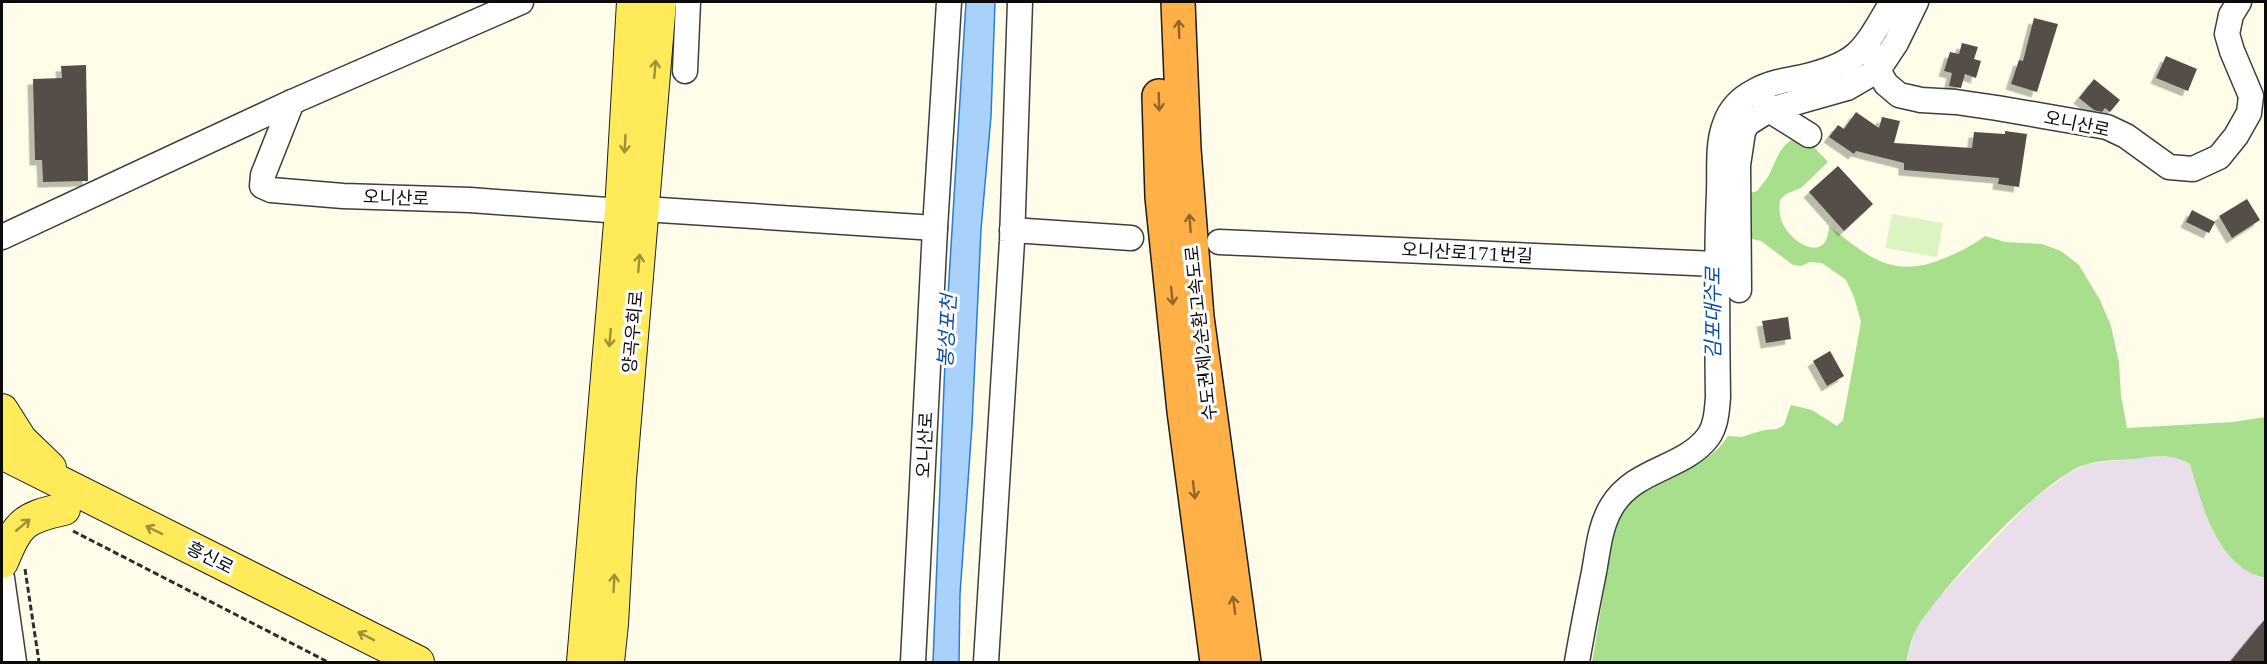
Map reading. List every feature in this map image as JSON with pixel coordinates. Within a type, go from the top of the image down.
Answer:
[{"type":"highway","name":"수도권제2순환고속도로","points":[[1155,2],[1162,196],[1184,411],[1216,663]]},
{"type":"highway","name":"수도권제2순환고속도로","points":[[1178,2],[1184,149],[1197,317],[1244,663]]},
{"type":"main road","name":"양곡우회로","points":[[608,663],[620,479],[632,210],[633,2]]},
{"type":"main road","name":"양곡우회로","points":[[583,663],[632,210],[660,2]]},
{"type":"main road","points":[[2,410],[71,511],[28,519],[15,532],[13,565]]},
{"type":"main road","name":"흥신로","points":[[2,453],[71,511],[418,663]]},
{"type":"main road","name":"흥신로","points":[[2,458],[71,511],[372,663]]},
{"type":"main road","points":[[566,663],[589,596]]},
{"type":"main road","points":[[612,624],[615,663]]},
{"type":"street","points":[[2,237],[292,102],[521,2]]},
{"type":"street","points":[[685,71],[688,2]]},
{"type":"street","name":"오니산로","points":[[913,663],[949,2]]},
{"type":"street","points":[[986,663],[1012,230],[1020,2]]},
{"type":"street","points":[[1873,55],[1892,2]]},
{"type":"street","points":[[1739,290],[1740,146],[1747,124],[1763,100],[1770,84],[1831,70],[1848,62],[1873,55],[1896,43],[1916,2]]},
{"type":"street","name":"오니산로","points":[[1873,55],[1886,84],[1899,95],[1921,100],[1997,108],[2107,127],[2126,136],[2169,167],[2193,169],[2219,157],[2236,136],[2249,114],[2251,96],[2227,34],[2231,15],[2239,2]]},
{"type":"street","points":[[1577,663],[1598,551],[1605,521],[1612,507],[1631,483],[1698,447],[1714,426],[1718,397],[1716,264],[1724,125],[1730,111],[1742,98],[1763,100],[1809,135]]},
{"type":"street","name":"오니산로","points":[[292,102],[263,175],[262,186],[271,190],[343,196],[470,200],[935,228]]},
{"type":"street","points":[[1012,230],[1131,238]]},
{"type":"street","name":"오니산로171번길","points":[[1219,242],[1716,264]]},
{"type":"street","points":[[2,578],[14,663]]},
{"type":"path","points":[[71,511],[328,663]]},
{"type":"path","points":[[13,565],[39,663]]},
{"type":"shaded area","points":[[2176,456],[2190,464],[2205,510],[2220,544],[2256,576],[2265,578],[2265,662],[1906,662],[1915,631],[1934,602],[2030,502],[2066,475],[2087,464],[2142,457]]},
{"type":"green space","points":[[1799,137],[1808,141],[1828,162],[1801,188],[1786,194],[1780,200],[1783,224],[1788,232],[1802,244],[1817,247],[1823,244],[1829,226],[1869,256],[1896,266],[1910,267],[1945,258],[1985,236],[2005,242],[2042,244],[2061,251],[2079,265],[2100,300],[2111,326],[2119,363],[2121,396],[2127,428],[2233,422],[2265,417],[2265,578],[2248,572],[2223,548],[2206,515],[2190,464],[2163,456],[2104,461],[2087,464],[2068,473],[2045,489],[1995,535],[1930,610],[1915,632],[1906,662],[1592,662],[1617,522],[1632,500],[1659,481],[1705,459],[1728,436],[1741,437],[1764,430],[1777,429],[1784,425],[1791,405],[1812,410],[1837,426],[1843,420],[1861,322],[1854,297],[1846,280],[1822,263],[1810,262],[1801,266],[1793,265],[1761,241],[1744,237],[1743,195],[1757,191],[1769,175],[1783,147]]},
{"type":"green space","points":[[1892,214],[1943,223],[1937,257],[1885,248]]},
{"type":"water","name":"봉성포천","points":[[966,2],[995,2],[991,116],[981,229],[972,425],[960,594],[959,662],[933,662],[947,312]]},
{"type":"building","points":[[2034,18],[2058,24],[2037,92],[2011,84],[2019,60],[2023,61]]},
{"type":"building","points":[[1962,43],[1978,47],[1974,59],[1981,61],[1976,78],[1965,74],[1961,88],[1949,86],[1952,73],[1944,71],[1950,52],[1959,54]]},
{"type":"building","points":[[2166,56],[2197,69],[2188,91],[2156,78]]},
{"type":"building","points":[[86,65],[88,181],[43,182],[42,160],[35,160],[33,79],[62,78],[61,66]]},
{"type":"building","points":[[2094,79],[2120,100],[2110,112],[2105,108],[2102,112],[2094,110],[2079,98]]},
{"type":"building","points":[[1856,112],[1879,128],[1882,117],[1900,121],[1894,143],[1972,148],[1974,132],[2005,134],[2005,131],[2027,134],[2019,187],[1998,184],[1999,178],[1904,170],[1904,163],[1856,151],[1854,154],[1829,137],[1838,125],[1844,129]]},
{"type":"building","points":[[1838,166],[1873,204],[1844,231],[1809,192]]},
{"type":"building","points":[[2247,199],[2260,220],[2232,238],[2219,216]]},
{"type":"building","points":[[2192,210],[2215,222],[2209,233],[2186,222]]},
{"type":"building","points":[[1788,317],[1791,339],[1766,343],[1762,321]]},
{"type":"building","points":[[1830,351],[1844,376],[1827,386],[1813,361]]},
{"type":"building","points":[[2265,619],[2265,663],[2229,663]]},
{"type":"water label","name":"김포대수로","points":[[1713,313]]}]
